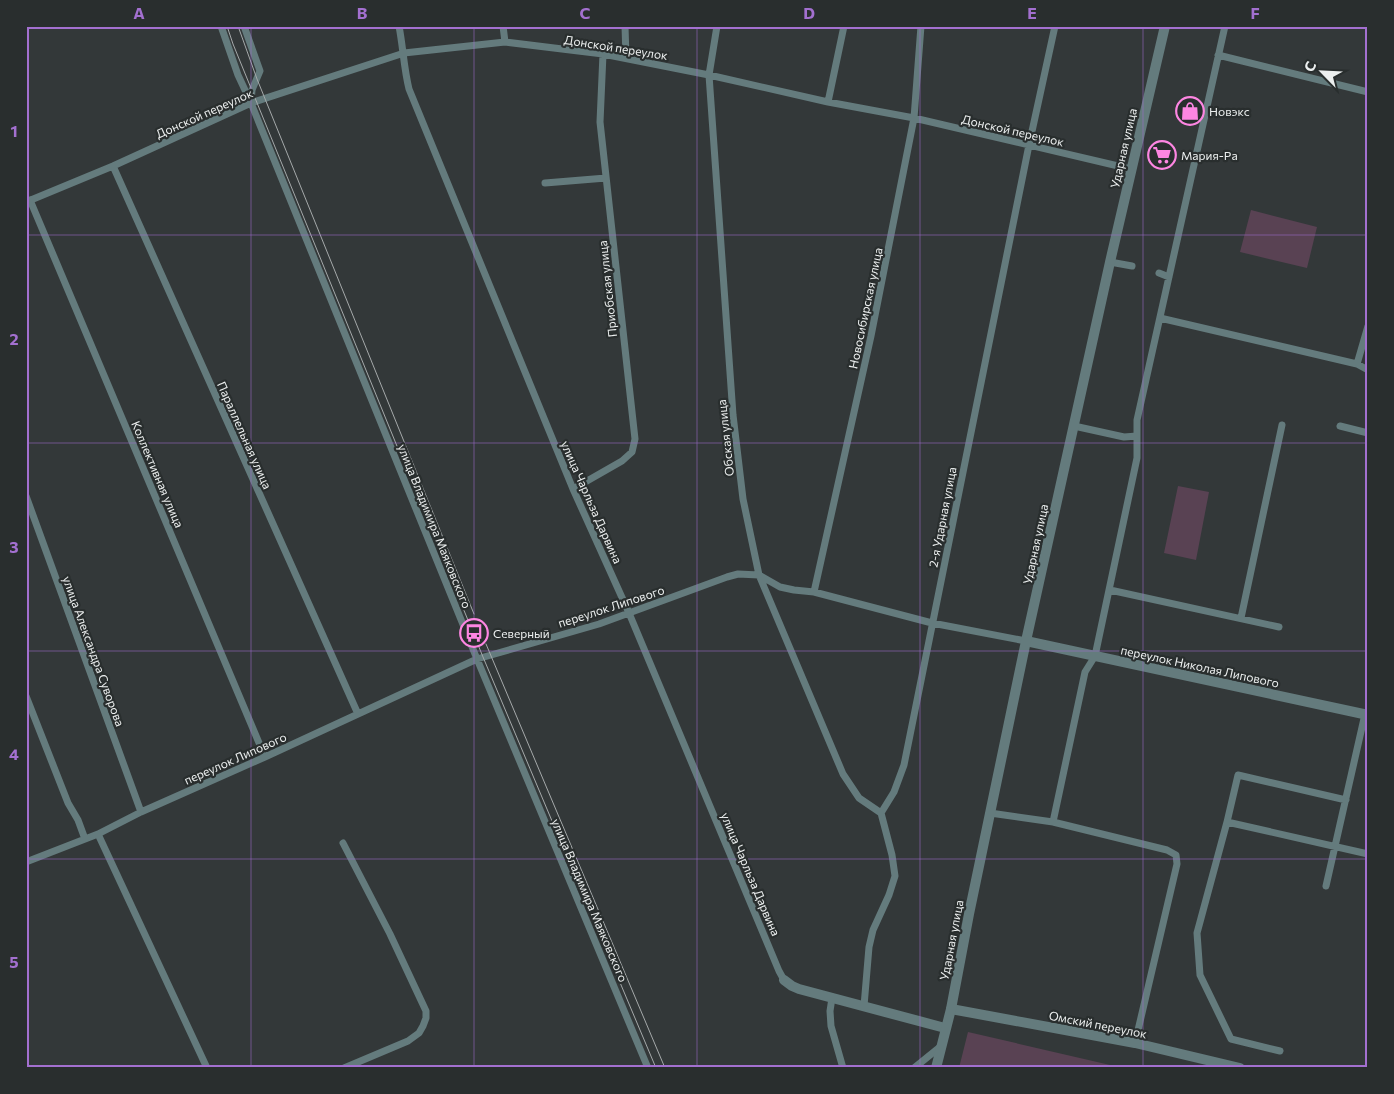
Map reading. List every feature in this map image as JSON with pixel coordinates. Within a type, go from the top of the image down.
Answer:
[{"type":"street","name":"Ударная улица","points":[[936,1068],[951,1009],[1026,641],[1131,169],[1165,26]]},
{"type":"street","name":"переулок Николая Липового","points":[[1026,641],[1366,714]]},
{"type":"street","points":[[784,980],[799,989],[946,1028]]},
{"type":"street","name":"Омский переулок","points":[[951,1009],[1135,1043],[1240,1068]]},
{"type":"lane","name":"улица Владимира Маяковского","points":[[221,26],[238,75],[477,659],[648,1068]]},
{"type":"lane","points":[[244,26],[260,71],[252,90],[251,103]]},
{"type":"lane","name":"улица Чарльза Дарвина","points":[[399,26],[404,53],[405,75],[409,89],[573,489],[629,613],[784,980]]},
{"type":"lane","points":[[503,26],[504,42]]},
{"type":"lane","points":[[625,26],[626,58]]},
{"type":"lane","name":"Обская улица","points":[[717,26],[709,75],[733,415],[743,498],[759,575],[843,774],[859,798],[881,813]]},
{"type":"lane","points":[[828,102],[844,26]]},
{"type":"lane","name":"Новосибирская улица","points":[[814,592],[871,336],[914,118],[921,26]]},
{"type":"lane","name":"2-я Ударная улица","points":[[881,813],[894,792],[904,765],[1029,145],[1055,26]]},
{"type":"lane","points":[[1053,822],[1085,672],[1095,656],[1110,590],[1137,458],[1137,420],[1225,26]]},
{"type":"lane","name":"Донской переулок","points":[[28,201],[113,166],[251,103],[404,53],[504,42],[626,58],[828,102],[914,118],[1131,169]]},
{"type":"lane","name":"Приобская улица","points":[[573,489],[632,452],[635,439],[600,122],[604,54]]},
{"type":"lane","points":[[1218,55],[1368,92]]},
{"type":"lane","name":"Параллельная улица","points":[[113,166],[358,714]]},
{"type":"lane","points":[[545,183],[606,178]]},
{"type":"lane","name":"Коллективная улица","points":[[28,201],[265,757]]},
{"type":"lane","points":[[1110,262],[1132,266]]},
{"type":"lane","points":[[1159,272],[1169,277]]},
{"type":"lane","points":[[1160,318],[1357,364],[1368,370]]},
{"type":"lane","points":[[1357,364],[1368,326]]},
{"type":"lane","points":[[1241,618],[1282,425]]},
{"type":"lane","points":[[1074,426],[1124,437],[1137,436]]},
{"type":"lane","points":[[1340,426],[1368,433]]},
{"type":"lane","name":"улица Александра Суворова","points":[[26,496],[141,812]]},
{"type":"lane","name":"переулок Липового","points":[[26,862],[98,834],[141,812],[477,659],[599,624],[738,574],[759,575],[780,587],[814,592],[932,623],[1026,641]]},
{"type":"lane","points":[[1110,590],[1279,627]]},
{"type":"lane","points":[[26,696],[68,803],[78,820],[85,839]]},
{"type":"lane","points":[[1326,886],[1366,714]]},
{"type":"lane","points":[[1280,1051],[1231,1039],[1200,975],[1197,933],[1238,775],[1346,800]]},
{"type":"lane","points":[[864,1006],[873,930],[890,895],[895,876],[892,855],[881,813]]},
{"type":"lane","points":[[990,813],[1053,822],[1167,850],[1176,855],[1177,864],[1135,1043]]},
{"type":"lane","points":[[1227,822],[1368,854]]},
{"type":"lane","points":[[98,834],[207,1068]]},
{"type":"lane","points":[[343,843],[390,934],[426,1011],[426,1018],[419,1033],[408,1041],[344,1068]]},
{"type":"lane","points":[[832,998],[830,1011],[831,1026],[844,1068]]},
{"type":"lane","points":[[914,1068],[940,1047]]},
{"type":"shaded area","points":[[1251,210],[1317,227],[1307,268],[1240,252]]},
{"type":"shaded area","points":[[1178,486],[1209,492],[1196,560],[1164,553]]},
{"type":"shaded area","points":[[968,1032],[1123,1068],[959,1068]]},
{"type":"tram line","points":[[227,26],[483,657],[656,1068]]},
{"type":"tram line","points":[[238,26],[257,79],[474,614]]},
{"type":"tram line","points":[[486,644],[665,1068]]},
{"type":"place","name":"Новэкс","points":[[1190,111]]},
{"type":"place","name":"Мария-Ра","points":[[1162,155]]},
{"type":"place","name":"Северный","points":[[474,633]]}]
